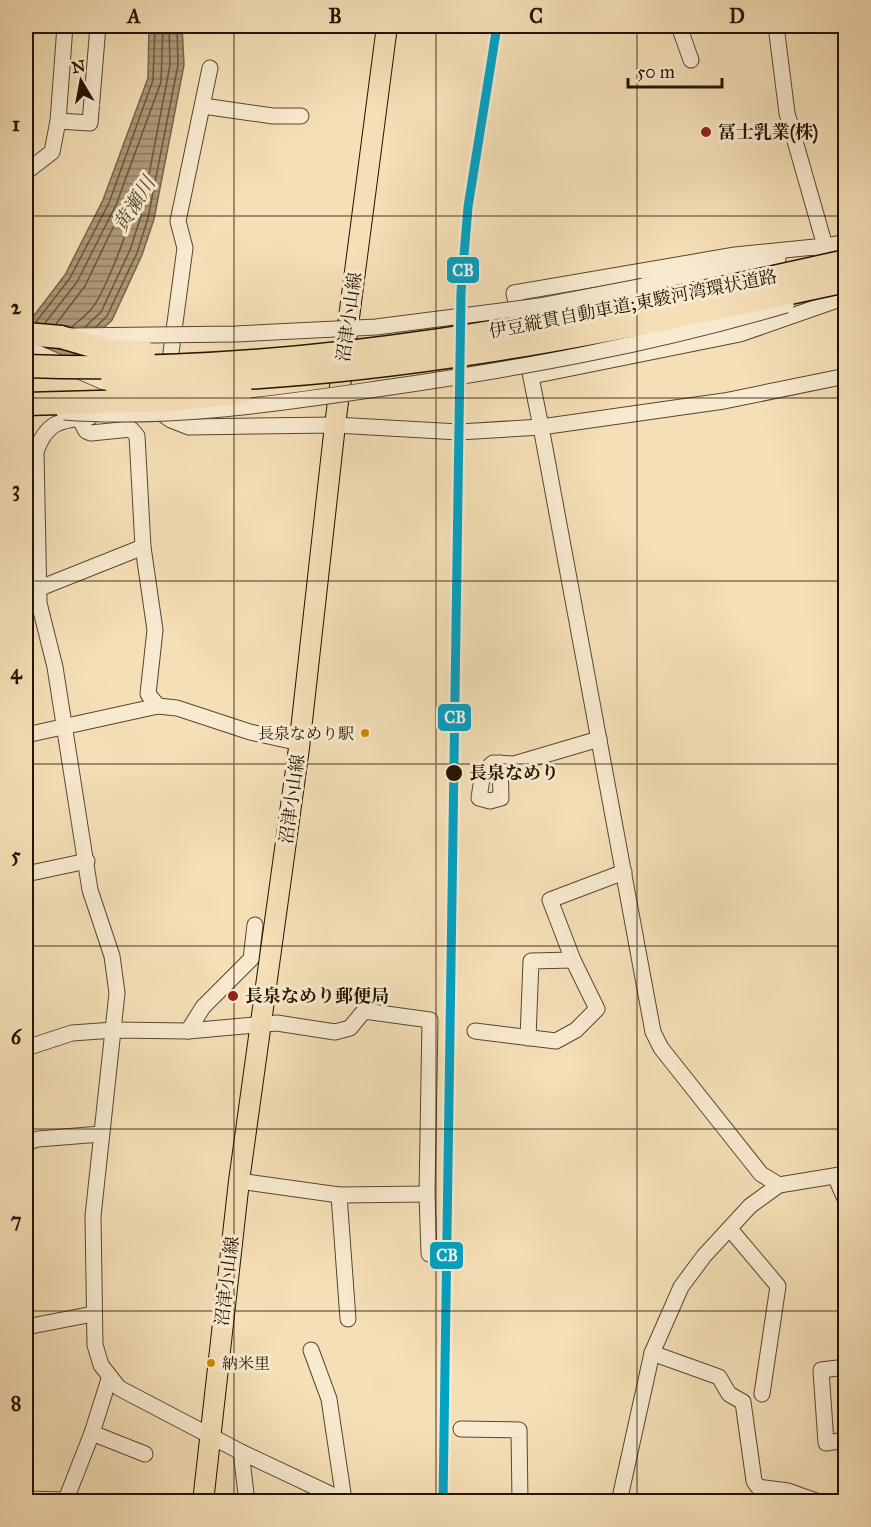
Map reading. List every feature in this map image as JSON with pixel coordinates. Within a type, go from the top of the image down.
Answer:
[{"type":"highway","name":"伊豆縦貫自動車道;東駿河湾環状道路","points":[[26,366],[217,363],[388,347],[538,326],[846,261]]},
{"type":"highway","name":"伊豆縦貫自動車道;東駿河湾環状道路","points":[[26,379],[157,382],[250,379],[399,364],[504,350],[846,283]]},
{"type":"highway","points":[[26,404],[169,400],[246,393],[453,364],[614,330]]},
{"type":"highway","points":[[26,334],[61,337],[109,351],[189,354],[388,347]]},
{"type":"main road","name":"沼津小山線","points":[[203,1502],[208,1434],[239,1181],[300,743],[335,425],[387,26]]},
{"type":"street","points":[[26,172],[52,152],[58,121],[65,26]]},
{"type":"street","points":[[58,121],[90,123],[98,26]]},
{"type":"street","points":[[679,26],[691,60]]},
{"type":"street","points":[[776,26],[787,113],[825,246]]},
{"type":"street","points":[[163,414],[185,248],[178,221],[210,68]]},
{"type":"street","points":[[203,106],[273,116],[301,116]]},
{"type":"street","points":[[61,337],[85,334],[247,334],[376,327],[539,306],[773,260],[846,242]]},
{"type":"street","points":[[779,1185],[761,1174],[661,1048],[653,1032],[532,376],[514,293],[735,255],[825,246]]},
{"type":"street","points":[[26,409],[93,414],[190,412],[348,393],[614,350],[713,327],[786,305],[846,283]]},
{"type":"street","points":[[532,376],[740,334],[846,297]]},
{"type":"street","points":[[26,348],[135,395],[171,420],[189,427],[335,425],[459,432],[541,427],[712,403],[846,375]]},
{"type":"street","points":[[135,395],[127,408],[120,413],[78,418],[50,426],[42,435],[36,452],[35,596],[55,667],[90,890],[112,956],[117,993],[93,1216],[95,1345],[101,1365],[109,1379],[118,1388],[241,1452],[346,1501]]},
{"type":"street","points":[[78,418],[86,431],[91,434],[131,429],[137,436],[143,547],[155,630],[148,694],[158,706]]},
{"type":"street","points":[[35,596],[143,547]]},
{"type":"street","points":[[26,735],[158,706],[177,708],[250,732],[300,743]]},
{"type":"street","points":[[500,763],[514,764],[599,739]]},
{"type":"street","points":[[26,874],[87,861]]},
{"type":"street","points":[[475,1031],[556,1041],[576,1030],[597,1009],[573,960],[550,900],[624,872]]},
{"type":"street","points":[[188,1031],[202,1007],[251,959],[255,925]]},
{"type":"street","points":[[528,1038],[531,961],[573,960]]},
{"type":"street","points":[[26,1048],[72,1033],[114,1030],[188,1031],[277,1023],[335,1032],[350,1028],[364,1011],[430,1020],[427,1194],[429,1254]]},
{"type":"street","points":[[26,1143],[38,1139],[101,1134]]},
{"type":"street","points":[[619,1502],[652,1353],[681,1287],[704,1256],[750,1206],[779,1185],[840,1175],[846,1201]]},
{"type":"street","points":[[239,1181],[339,1195],[427,1194]]},
{"type":"street","points":[[339,1195],[348,1319]]},
{"type":"street","points":[[730,1229],[778,1286],[762,1394]]},
{"type":"street","points":[[26,1327],[93,1314]]},
{"type":"street","points":[[311,1350],[329,1398],[346,1501]]},
{"type":"street","points":[[652,1353],[719,1377],[729,1394],[743,1402],[754,1481],[758,1487],[788,1491],[819,1502]]},
{"type":"street","points":[[846,1367],[821,1370],[826,1443],[846,1440]]},
{"type":"street","points":[[26,1499],[66,1501],[109,1379]]},
{"type":"street","points":[[461,1429],[519,1430],[520,1502]]},
{"type":"street","points":[[92,1432],[145,1454]]},
{"type":"street","points":[[241,1452],[247,1502]]},
{"type":"water","name":"黄瀬川","points":[[149,26],[182,26],[184,65],[154,219],[142,255],[112,320],[55,374],[34,357],[27,378],[28,398],[26,402],[26,326],[65,275],[103,200],[148,78]]},
{"type":"transit line","name":"CB","points":[[443,1502],[461,292],[468,207],[497,26]]},
{"type":"place","name":"冨士乳業(株)","points":[[706,132]]},
{"type":"place","name":"長泉なめり駅","points":[[365,733]]},
{"type":"place","name":"長泉なめり","points":[[454,773]]},
{"type":"place","name":"長泉なめり郵便局","points":[[233,996]]},
{"type":"place","name":"納米里","points":[[211,1363]]}]
